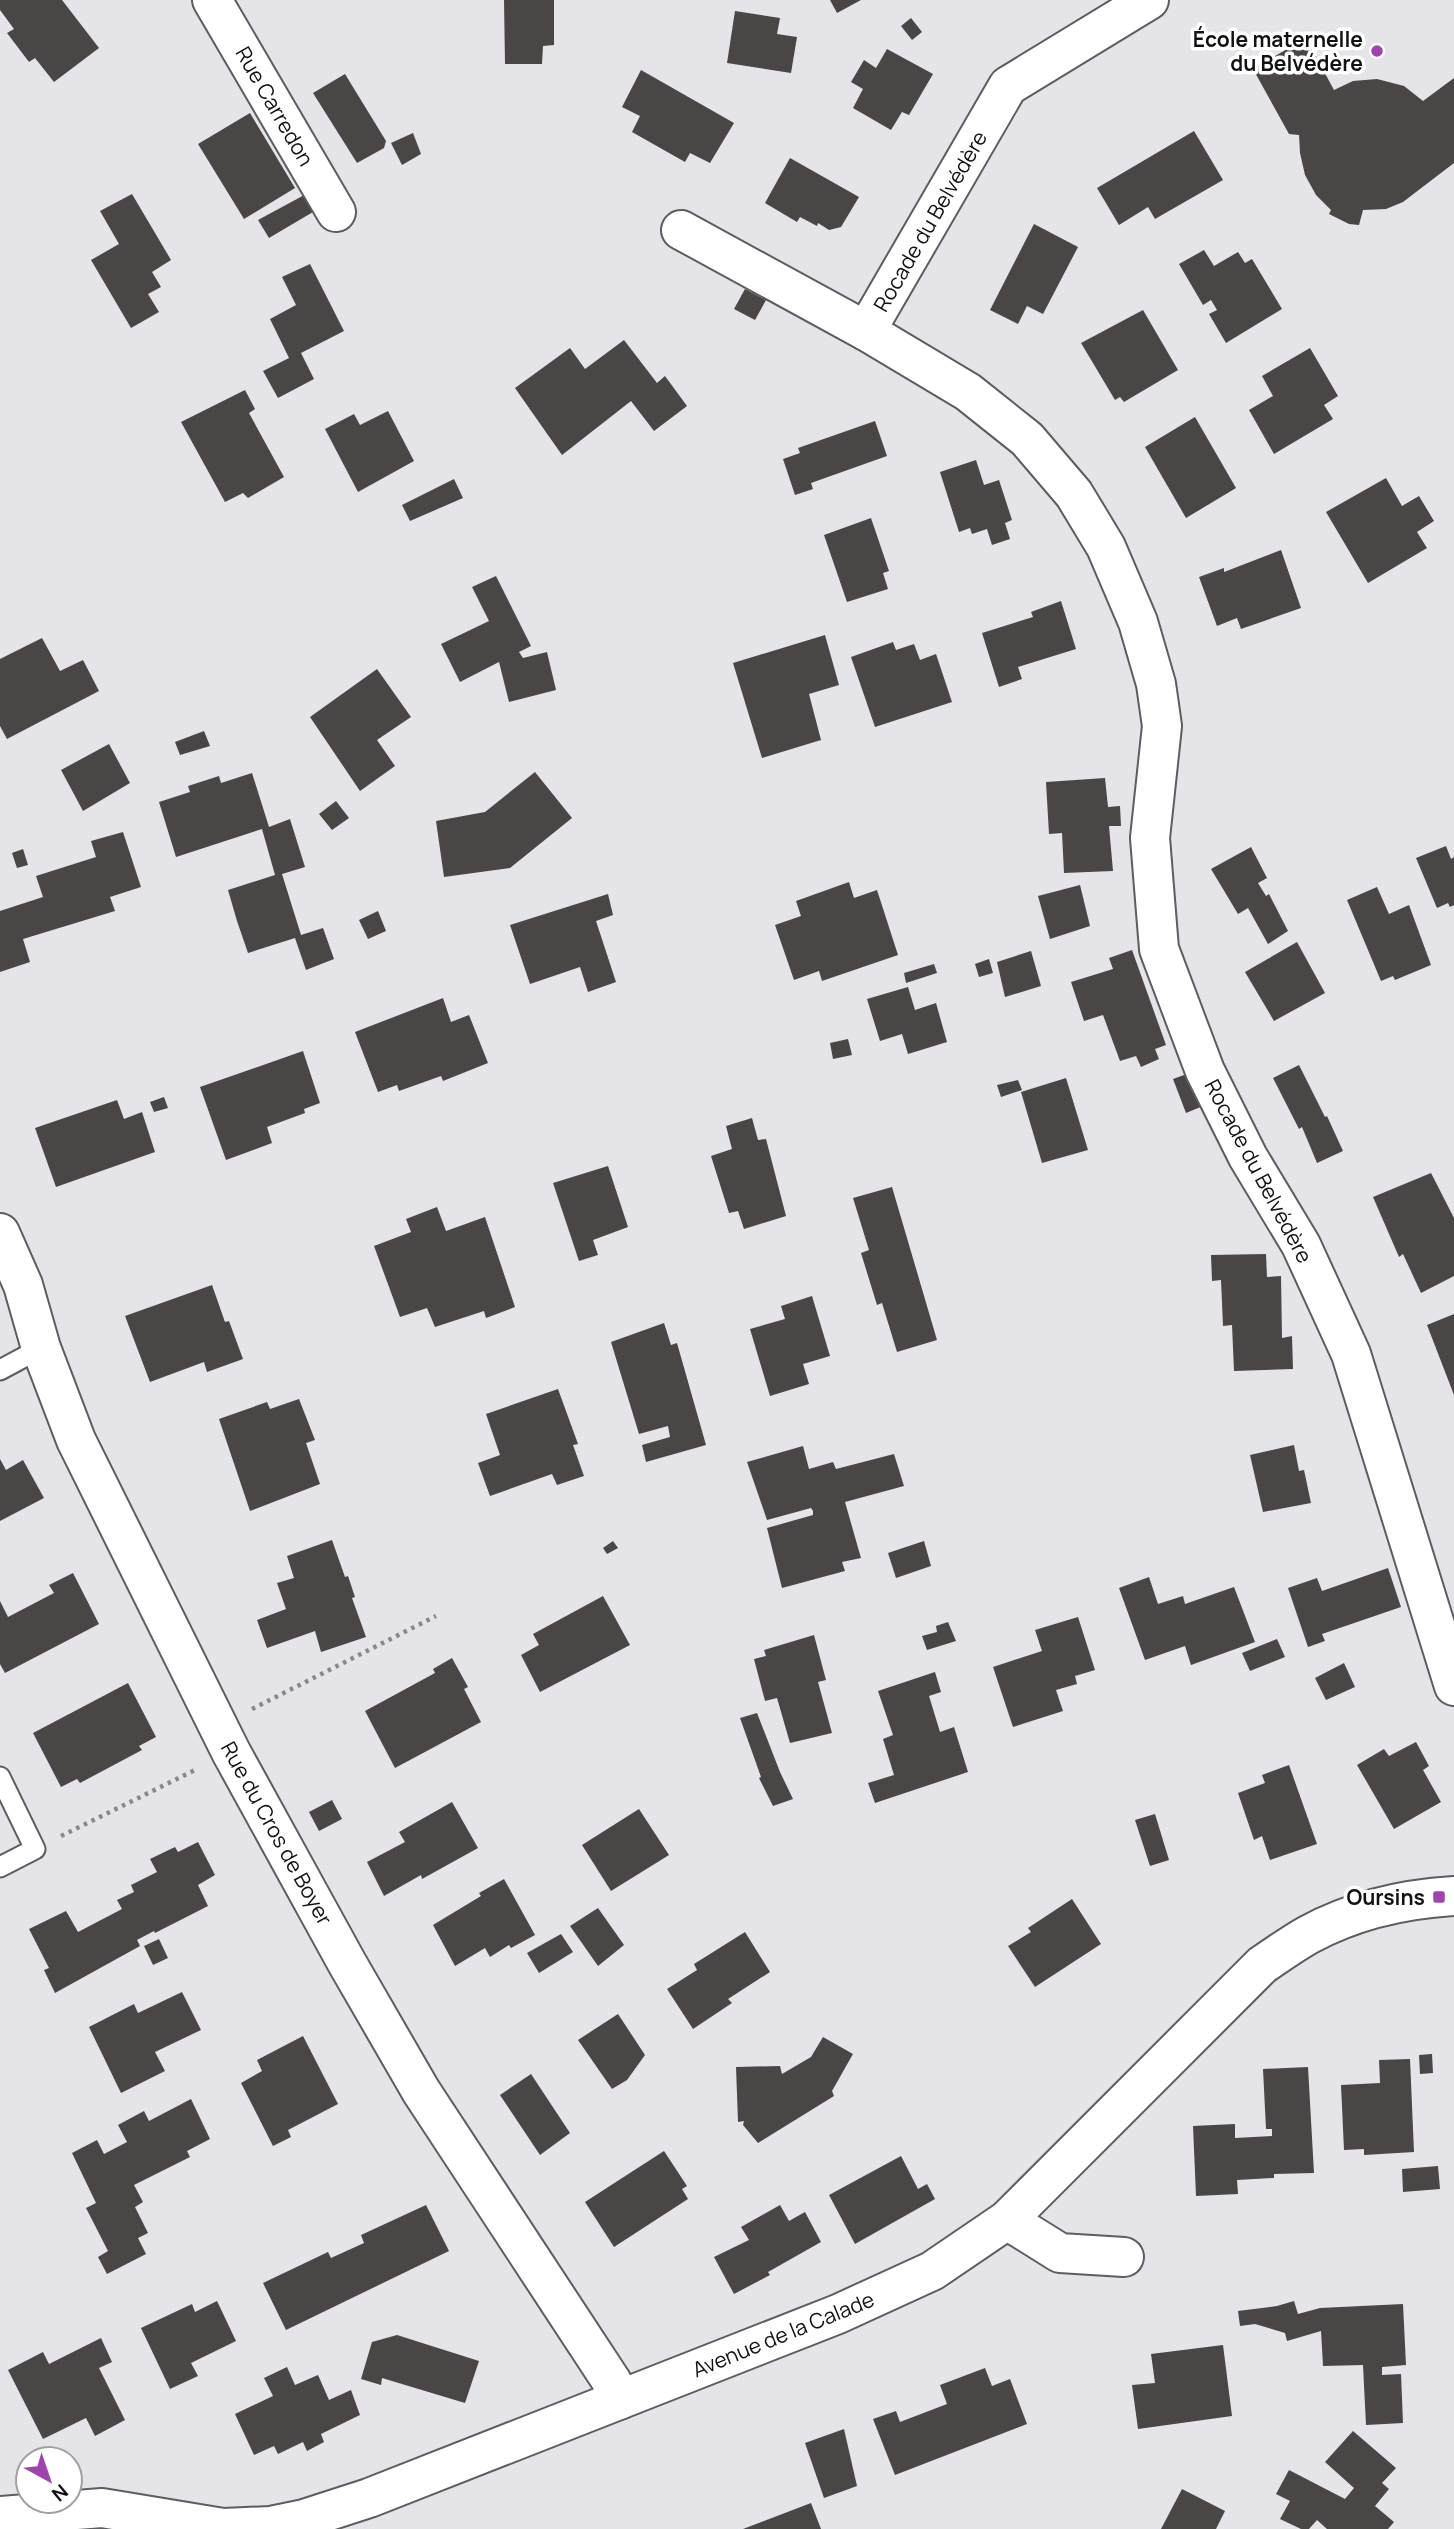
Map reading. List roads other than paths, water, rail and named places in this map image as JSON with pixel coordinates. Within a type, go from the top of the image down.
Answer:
[{"type":"street","name":"Rue Carredon","points":[[212,0],[337,212]]},
{"type":"street","name":"Rocade du Belvédère","points":[[1149,0],[1008,86],[866,331],[968,392],[1027,439],[1074,494],[1106,547],[1138,622],[1156,684],[1162,726],[1150,838],[1159,949],[1205,1071],[1248,1157],[1301,1245],[1351,1354],[1454,1686]]},
{"type":"street","points":[[681,230],[866,331]]},
{"type":"street","name":"Rue du Cros de Boyer","points":[[0,1233],[23,1285],[41,1348],[76,1440],[225,1739],[347,1963],[421,2091],[612,2382],[618,2400]]},
{"type":"street","name":"Avenue de la Calade","points":[[0,2516],[102,2508],[223,2528],[270,2526],[304,2519],[369,2498],[838,2314],[932,2271],[1007,2220],[1262,1965],[1308,1935],[1353,1916],[1394,1904],[1454,1896]]},
{"type":"street","points":[[1007,2220],[1060,2253],[1124,2257]]},
{"type":"lane","points":[[0,1370],[41,1348]]},
{"type":"lane","points":[[0,1777],[35,1849],[0,1867]]},
{"type":"place","name":"École maternelle du Belvédère","points":[[1377,51]]},
{"type":"place","name":"Oursins","points":[[1439,1897]]}]
